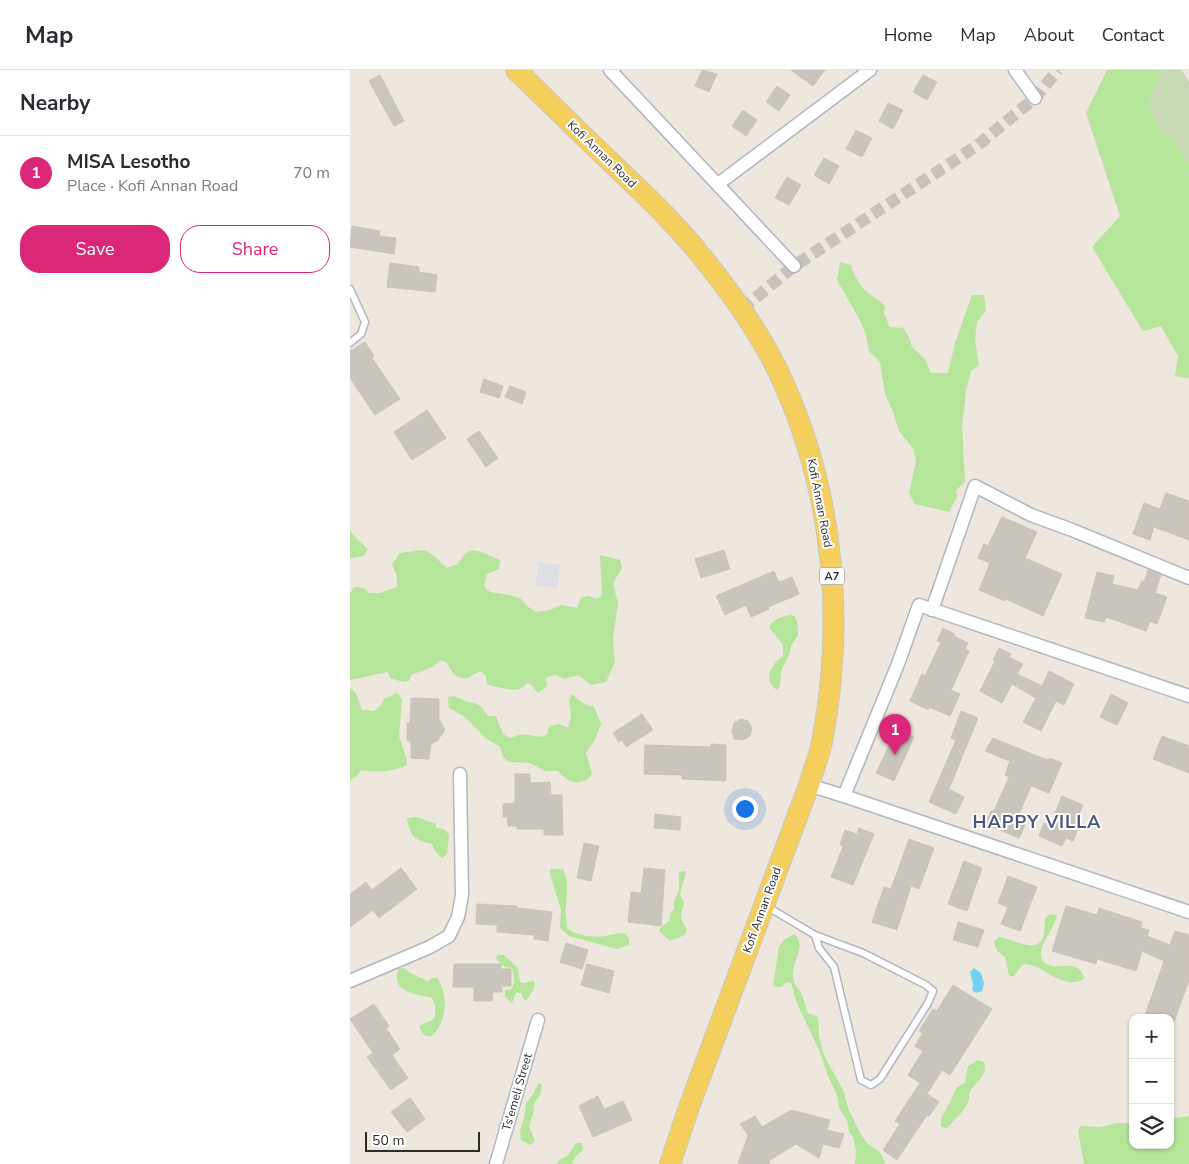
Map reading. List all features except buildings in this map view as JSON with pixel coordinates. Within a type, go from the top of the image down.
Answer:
[{"type":"main road","name":"Kofi Annan Road","points":[[516,70],[656,206],[698,251],[742,308],[784,383],[806,440],[817,480],[826,529],[833,590],[832,671],[822,743],[809,785],[689,1107],[670,1164]]},
{"type":"street","points":[[610,70],[794,266]]},
{"type":"street","points":[[718,184],[870,70]]},
{"type":"street","points":[[1015,70],[1035,98]]},
{"type":"street","points":[[932,610],[975,486],[1031,515],[1123,550],[1189,578]]},
{"type":"street","points":[[844,796],[898,664],[919,605],[1189,696]]},
{"type":"street","points":[[350,981],[430,947],[449,936],[458,917],[462,895],[460,774]]},
{"type":"street","points":[[809,785],[1189,912]]},
{"type":"street","name":"Ts'emeli Street","points":[[496,1164],[538,1020]]},
{"type":"lane","points":[[350,289],[365,322],[361,334],[350,343]]},
{"type":"lane","points":[[764,905],[815,935],[863,953],[926,985],[933,991],[928,1003],[880,1079],[871,1084],[862,1080],[834,967],[819,948],[815,935]]},
{"type":"shaded area","points":[[538,562],[560,565],[558,588],[536,586]]},
{"type":"green space","points":[[1107,70],[1161,70],[1149,104],[1162,134],[1176,141],[1189,164],[1189,378],[1175,376],[1178,356],[1161,326],[1143,331],[1092,247],[1120,216],[1086,113]]},
{"type":"green space","points":[[1161,70],[1182,70],[1189,82],[1189,164],[1176,141],[1162,134],[1149,104]]},
{"type":"green space","points":[[840,262],[851,265],[854,274],[862,286],[885,306],[884,314],[890,327],[903,328],[909,337],[912,347],[925,359],[931,373],[948,373],[955,343],[972,295],[984,295],[986,311],[977,322],[975,340],[979,365],[971,371],[966,391],[962,426],[965,482],[956,490],[957,497],[949,512],[915,504],[909,493],[916,461],[913,448],[899,431],[885,394],[880,362],[869,351],[861,322],[837,280]]},
{"type":"green space","points":[[350,531],[368,549],[364,556],[350,558]]},
{"type":"green space","points":[[422,550],[433,555],[447,568],[458,564],[467,553],[472,551],[482,552],[500,560],[499,569],[487,574],[484,586],[490,592],[521,599],[536,612],[550,610],[561,605],[577,608],[581,597],[589,596],[596,599],[602,596],[600,555],[620,560],[622,568],[613,583],[618,604],[613,638],[615,662],[606,682],[591,685],[578,675],[564,679],[556,675],[546,677],[547,686],[538,693],[527,683],[516,690],[487,684],[486,676],[480,671],[466,679],[454,675],[446,662],[441,660],[433,667],[411,675],[409,681],[403,682],[390,678],[388,672],[350,680],[350,593],[354,587],[364,588],[369,593],[380,593],[397,587],[397,576],[392,564],[400,553]]},
{"type":"green space","points":[[789,615],[795,616],[798,625],[798,635],[791,646],[790,653],[781,671],[780,686],[777,690],[772,686],[769,677],[775,663],[783,656],[783,645],[769,627],[778,619]]},
{"type":"green space","points":[[350,688],[356,693],[362,710],[374,711],[384,699],[397,693],[402,699],[399,736],[407,765],[385,771],[361,770],[356,777],[350,780]]},
{"type":"green space","points":[[572,694],[587,705],[594,707],[601,724],[596,738],[586,753],[592,774],[584,781],[579,782],[571,781],[558,771],[544,771],[530,763],[509,762],[503,757],[500,747],[485,738],[465,717],[449,708],[448,697],[453,696],[476,704],[488,716],[496,716],[503,734],[510,738],[522,734],[542,737],[547,734],[549,726],[559,724],[568,728],[571,716],[569,700]]},
{"type":"green space","points":[[417,817],[436,824],[436,827],[445,830],[449,835],[447,854],[442,858],[435,851],[432,844],[417,839],[411,833],[407,818]]},
{"type":"green space","points":[[550,869],[563,869],[567,881],[567,928],[581,935],[601,937],[618,933],[626,934],[629,945],[617,949],[569,936],[560,928],[561,910]]},
{"type":"green space","points":[[683,871],[686,872],[680,895],[684,902],[681,915],[687,930],[685,935],[670,941],[659,929],[670,920],[670,914],[674,909],[674,901],[679,891],[679,874]]},
{"type":"green space","points":[[1054,914],[1057,916],[1056,921],[1042,949],[1042,959],[1051,966],[1076,967],[1081,971],[1084,978],[1080,981],[1066,982],[1028,964],[1023,964],[1014,976],[1009,976],[1005,957],[997,951],[994,941],[999,937],[1024,944],[1037,944],[1041,941],[1044,934],[1045,918]]},
{"type":"green space","points":[[794,934],[798,938],[799,948],[793,971],[794,982],[802,995],[808,1013],[818,1017],[819,1037],[824,1055],[844,1092],[848,1108],[861,1135],[868,1144],[880,1152],[886,1164],[855,1164],[856,1150],[853,1137],[849,1132],[847,1120],[839,1108],[837,1095],[796,1001],[791,983],[787,982],[781,987],[773,986],[779,947],[784,940]]},
{"type":"green space","points":[[504,955],[518,968],[520,982],[534,981],[534,988],[526,1001],[521,993],[516,993],[512,1003],[505,997],[505,990],[513,987],[514,977],[512,968],[505,967],[497,960],[496,957]]},
{"type":"green space","points":[[399,968],[403,968],[428,981],[432,978],[437,978],[441,985],[445,1008],[441,1023],[432,1036],[424,1034],[419,1026],[434,1019],[436,1010],[434,1003],[431,997],[412,993],[401,987],[397,976]]},
{"type":"green space","points":[[978,1060],[984,1062],[985,1071],[972,1088],[967,1104],[947,1128],[941,1127],[941,1118],[957,1087],[965,1083],[968,1066]]},
{"type":"green space","points":[[538,1083],[542,1084],[540,1095],[534,1104],[529,1126],[535,1141],[530,1145],[521,1140],[520,1130],[526,1103],[534,1093]]},
{"type":"green space","points":[[1189,1116],[1189,1164],[1084,1164],[1078,1131],[1080,1126],[1100,1127],[1118,1123],[1129,1123],[1129,1149],[1174,1149],[1174,1117]]},
{"type":"green space","points":[[577,1143],[582,1143],[583,1150],[575,1157],[572,1164],[557,1164],[569,1154]]},
{"type":"water","points":[[974,968],[981,973],[984,984],[982,991],[976,993],[972,990],[973,984],[970,972]]},
{"type":"tunnel","points":[[742,309],[794,266],[978,145],[1035,98],[1058,70]]},
{"type":"place","name":"MISA Lesotho","points":[[895,755]]},
{"type":"district","name":"HAPPY VILLA","points":[[1037,822]]}]
